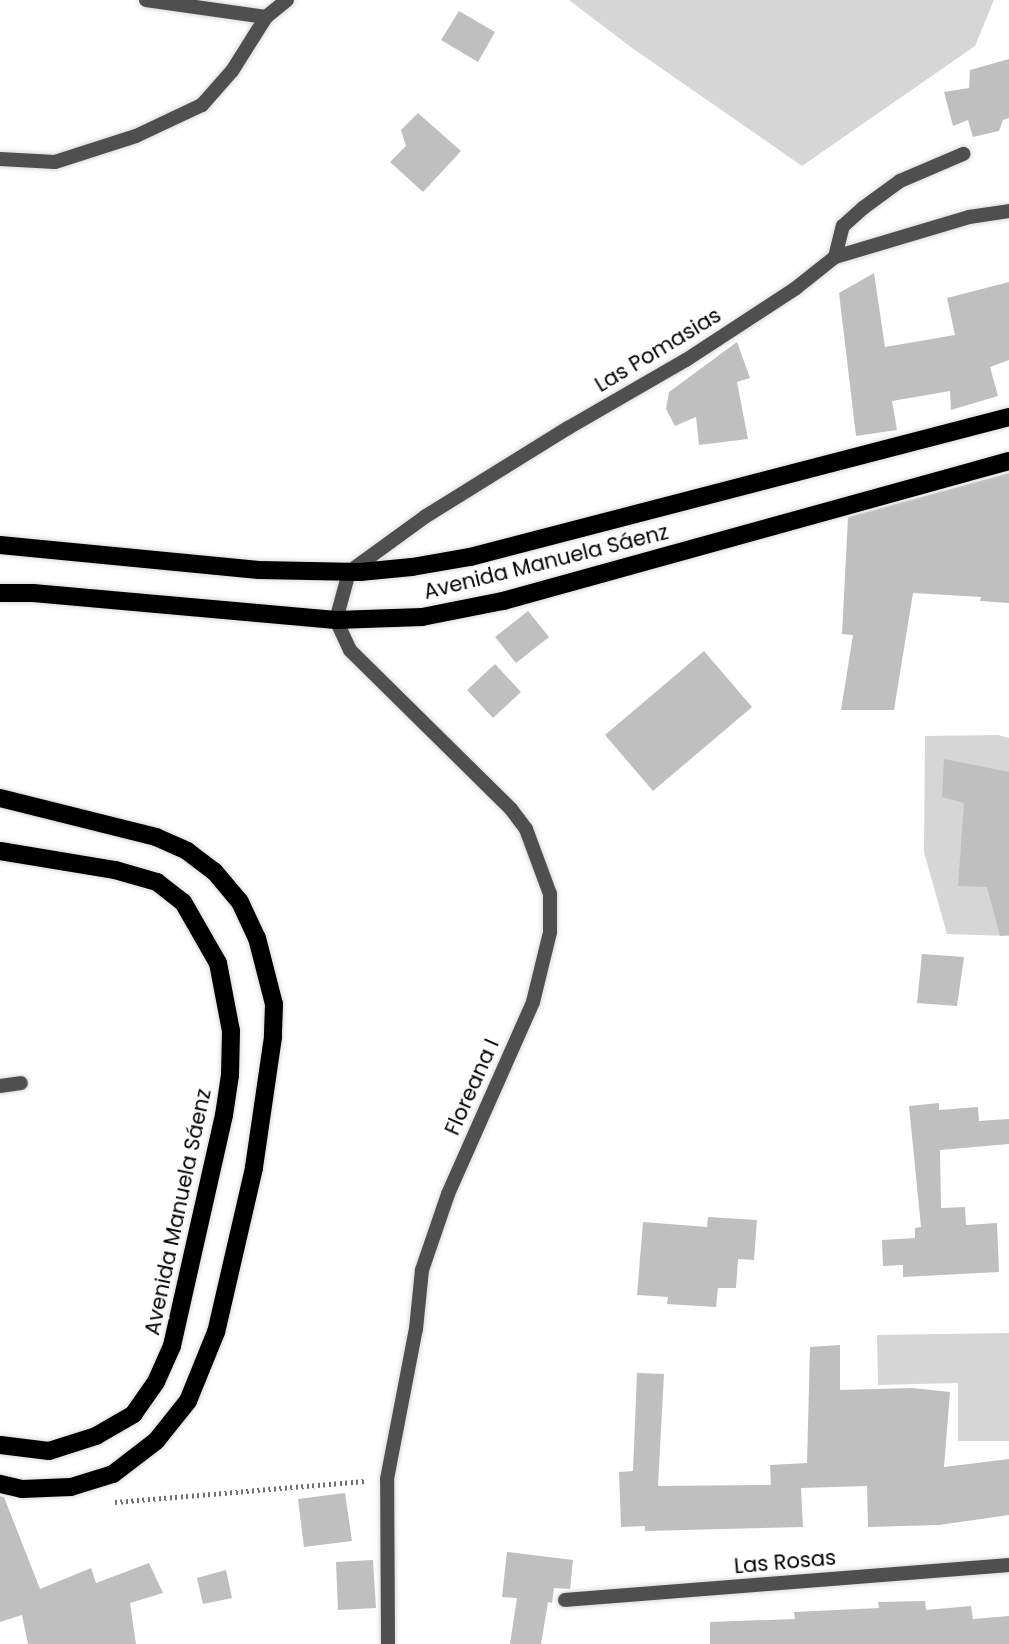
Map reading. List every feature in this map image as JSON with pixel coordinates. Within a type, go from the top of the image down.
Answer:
[{"type":"main road","name":"Avenida Manuela Sáenz","points":[[0,545],[259,569],[349,572],[412,567],[470,558],[1009,417]]},
{"type":"main road","name":"Avenida Manuela Sáenz","points":[[0,593],[33,593],[336,620],[422,617],[503,601],[1009,461]]},
{"type":"main road","points":[[0,798],[156,837],[187,851],[214,871],[240,902],[257,938],[274,1004],[273,1037],[254,1168],[216,1332],[188,1401],[156,1441],[113,1474],[71,1487],[22,1489],[0,1485]]},
{"type":"main road","name":"Avenida Manuela Sáenz","points":[[0,851],[115,870],[157,883],[183,902],[218,963],[231,1031],[230,1075],[225,1115],[172,1346],[156,1382],[134,1414],[96,1436],[49,1451],[0,1445]]},
{"type":"street","points":[[146,0],[266,18]]},
{"type":"street","points":[[0,159],[55,162],[136,136],[202,105],[232,71],[266,18],[287,0]]},
{"type":"street","points":[[835,257],[843,226],[863,208],[900,181],[963,154]]},
{"type":"street","name":"Las Pomasias","points":[[349,572],[426,516],[568,428],[686,360],[796,288],[835,257],[969,217],[1009,211]]},
{"type":"street","points":[[336,620],[349,572]]},
{"type":"street","name":"Floreana I","points":[[336,620],[349,650],[375,678],[438,735],[526,829],[550,894],[550,932],[533,1002],[447,1194],[422,1270],[416,1329],[387,1479],[388,1644]]},
{"type":"street","points":[[0,1086],[21,1083]]},
{"type":"street","name":"Las Rosas","points":[[565,1600],[1009,1565]]},
{"type":"path","points":[[109,1502],[387,1479]]},
{"type":"shaded area","points":[[569,0],[994,0],[975,46],[802,166],[632,48]]},
{"type":"shaded area","points":[[998,735],[1009,738],[1009,936],[947,934],[924,852],[925,736]]},
{"type":"shaded area","points":[[1009,1333],[1009,1441],[958,1441],[958,1383],[878,1385],[877,1335]]},
{"type":"building","points":[[459,11],[495,32],[478,62],[441,40]]},
{"type":"building","points":[[1009,59],[1009,118],[1003,120],[999,131],[973,137],[968,120],[953,126],[944,92],[969,88],[970,70]]},
{"type":"building","points":[[418,113],[461,151],[423,192],[390,162],[406,146],[401,130]]},
{"type":"building","points":[[874,273],[885,347],[955,335],[947,298],[1009,282],[1009,360],[990,367],[998,396],[951,410],[950,391],[892,401],[897,430],[856,436],[839,293]]},
{"type":"building","points":[[737,342],[750,378],[737,382],[748,439],[699,445],[696,417],[675,426],[666,409],[669,392]]},
{"type":"building","points":[[1009,473],[1009,603],[980,601],[981,597],[913,593],[894,710],[841,710],[853,635],[842,634],[848,517]]},
{"type":"building","points":[[528,611],[549,637],[516,663],[495,637]]},
{"type":"building","points":[[704,651],[752,707],[653,791],[605,735]]},
{"type":"building","points":[[495,664],[521,692],[493,718],[467,690]]},
{"type":"building","points":[[944,759],[1009,772],[1009,935],[1000,936],[987,887],[958,886],[964,803],[942,797]]},
{"type":"building","points":[[922,954],[964,957],[957,1006],[917,1003]]},
{"type":"building","points":[[939,1103],[939,1110],[978,1107],[979,1121],[1009,1119],[1009,1144],[940,1150],[941,1208],[965,1207],[966,1225],[997,1223],[999,1272],[903,1277],[903,1265],[883,1266],[882,1240],[915,1238],[915,1228],[921,1227],[909,1106]]},
{"type":"building","points":[[708,1217],[757,1220],[754,1260],[738,1259],[736,1288],[718,1288],[716,1307],[667,1304],[668,1297],[637,1295],[643,1222],[707,1227]]},
{"type":"building","points":[[840,1345],[840,1390],[912,1388],[950,1392],[944,1467],[1009,1459],[1009,1515],[939,1525],[868,1527],[867,1486],[801,1488],[803,1527],[645,1531],[645,1526],[621,1527],[619,1472],[633,1471],[637,1373],[664,1374],[658,1486],[771,1485],[770,1465],[807,1463],[810,1347]]},
{"type":"building","points":[[345,1493],[352,1541],[304,1547],[298,1499]]},
{"type":"building","points":[[0,1496],[4,1497],[40,1589],[91,1568],[96,1583],[149,1563],[163,1593],[130,1603],[136,1644],[28,1644],[22,1615],[0,1622]]},
{"type":"building","points":[[507,1552],[573,1560],[570,1589],[554,1588],[552,1603],[548,1602],[541,1644],[510,1644],[517,1598],[502,1597]]},
{"type":"building","points":[[373,1560],[376,1608],[338,1610],[336,1562]]},
{"type":"building","points":[[226,1570],[232,1598],[203,1604],[197,1578]]},
{"type":"building","points":[[925,1601],[926,1610],[971,1606],[973,1619],[1009,1616],[1009,1644],[710,1644],[710,1622],[795,1619],[794,1612],[879,1608],[878,1602]]}]
